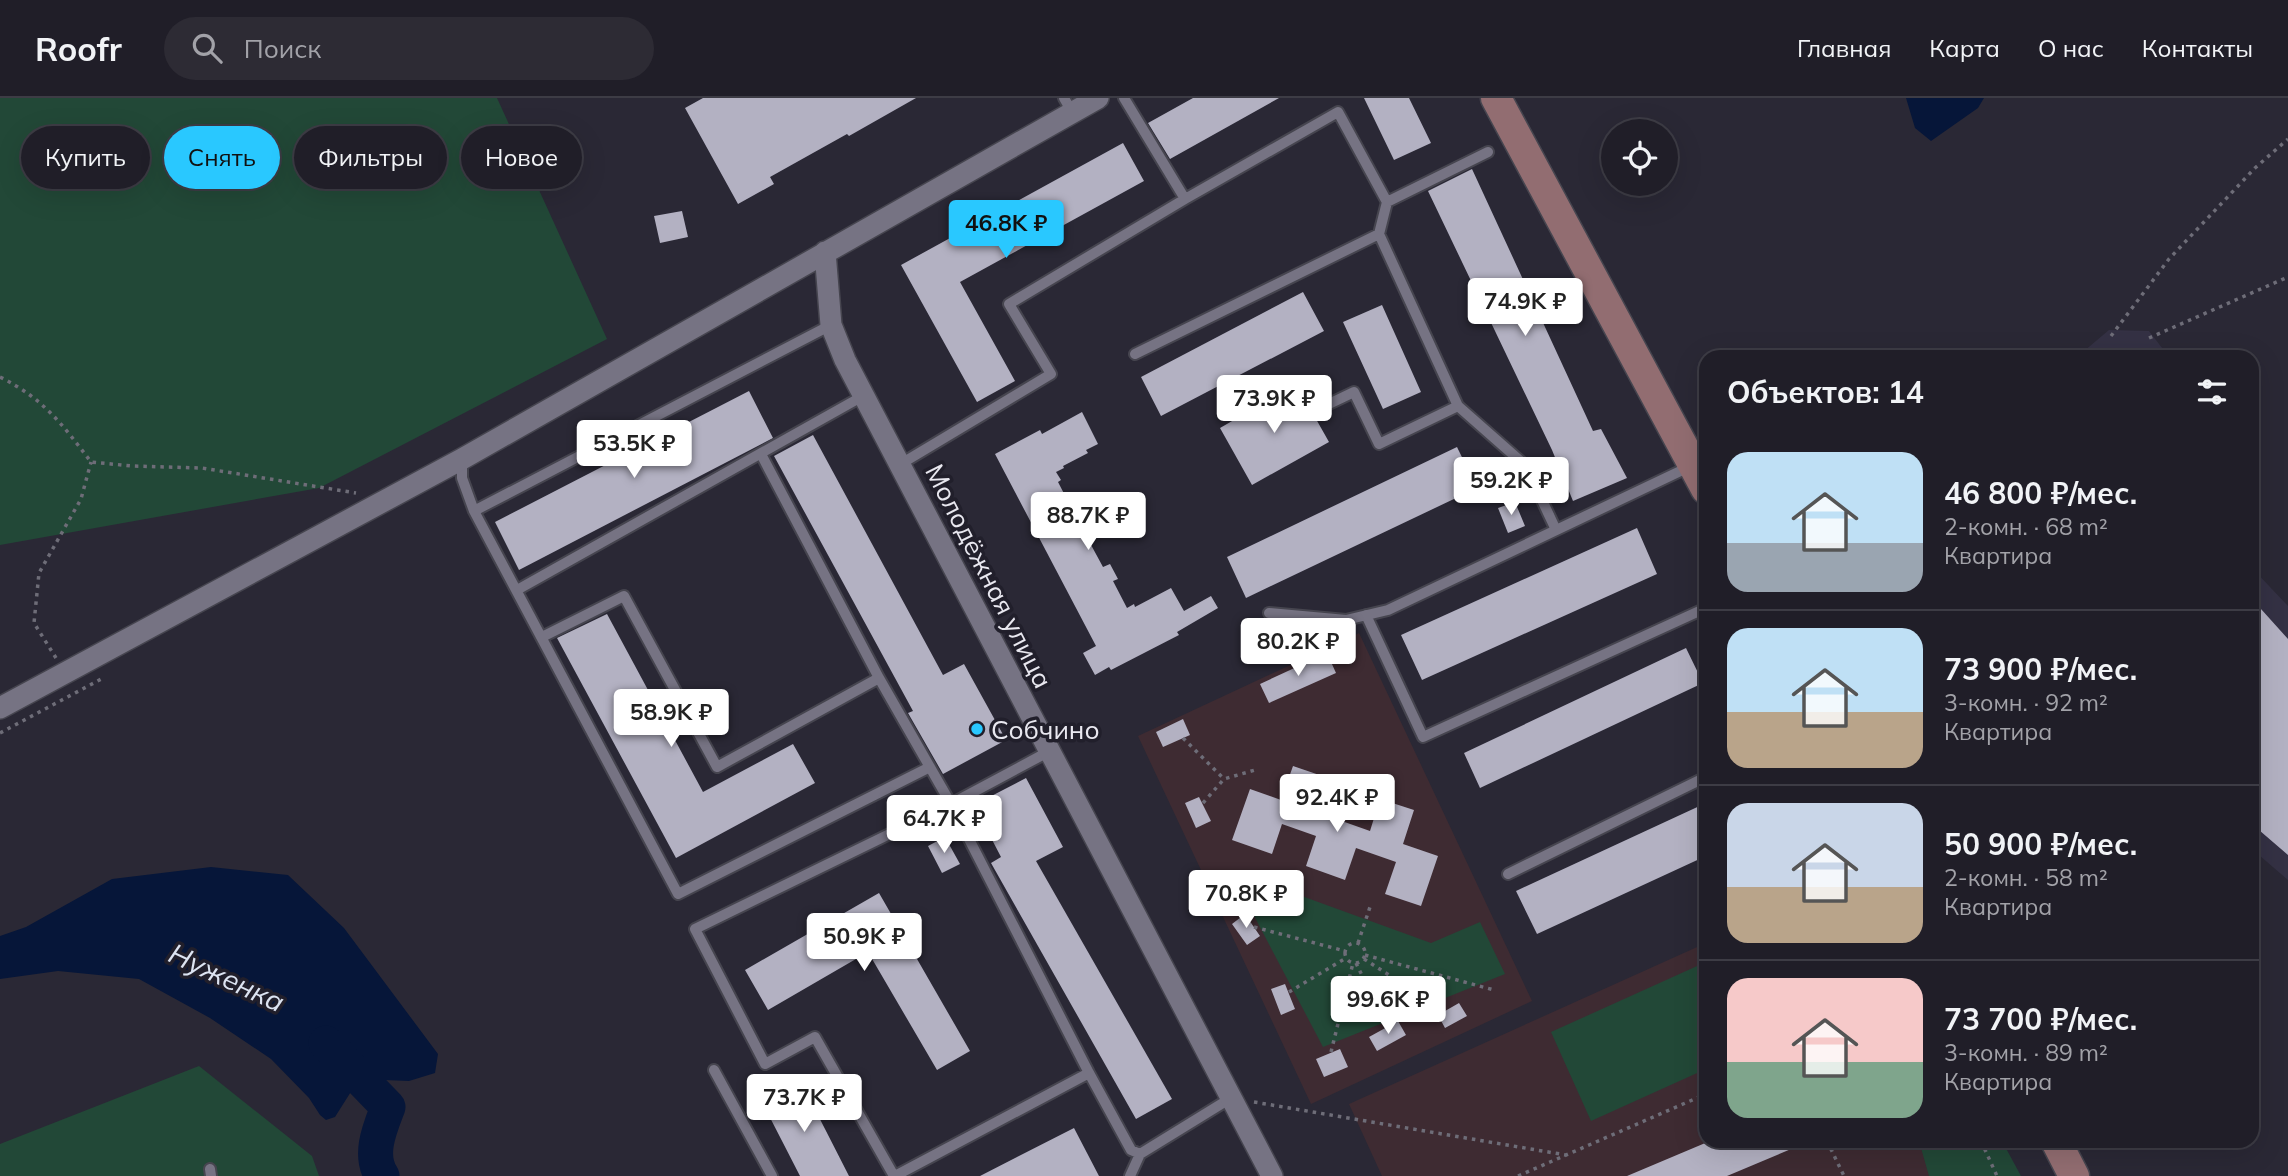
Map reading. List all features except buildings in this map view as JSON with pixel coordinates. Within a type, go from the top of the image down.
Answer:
[{"type":"street","points":[[0,708],[462,459],[825,252],[1068,105],[1098,98]]},
{"type":"street","points":[[1496,98],[1699,475]]},
{"type":"street","name":"Молодёжная улица","points":[[825,252],[831,325],[845,360],[1272,1176]]},
{"type":"street","points":[[2060,1148],[2074,1176]]},
{"type":"lane","points":[[1124,98],[1185,199]]},
{"type":"lane","points":[[899,465],[1051,374],[1009,304],[1338,112],[1387,202],[1379,234],[1458,406],[1526,466],[1556,530]]},
{"type":"lane","points":[[1387,202],[1488,152]]},
{"type":"lane","points":[[1135,354],[1379,234]]},
{"type":"lane","points":[[474,511],[831,325]]},
{"type":"lane","points":[[1312,412],[1354,392],[1379,444],[1458,406]]},
{"type":"lane","points":[[517,590],[863,396]]},
{"type":"lane","points":[[761,454],[879,678],[951,804],[1089,1073],[1131,1150],[1140,1154]]},
{"type":"lane","points":[[462,459],[462,478],[474,511],[678,894],[930,767]]},
{"type":"lane","points":[[1269,613],[1346,620],[1388,610],[1556,530],[1699,477]]},
{"type":"lane","points":[[542,637],[624,596],[717,768],[879,678]]},
{"type":"lane","points":[[1366,615],[1423,737],[1699,611]]},
{"type":"lane","points":[[1048,751],[951,804],[695,929],[765,1064],[815,1037],[894,1176],[1089,1073]]},
{"type":"lane","points":[[1508,874],[1699,780]]},
{"type":"lane","points":[[714,1070],[772,1176]]},
{"type":"lane","points":[[1130,1176],[1140,1154],[1231,1098]]},
{"type":"path","points":[[2110,337],[2169,259],[2255,168],[2288,139]]},
{"type":"path","points":[[2149,338],[2288,277]]},
{"type":"path","points":[[0,377],[25,389],[51,411],[92,462],[202,468],[386,498]]},
{"type":"path","points":[[72,669],[57,661],[34,623],[39,573],[81,499],[92,462]]},
{"type":"path","points":[[1183,738],[1224,779]]},
{"type":"path","points":[[1203,803],[1224,779],[1255,770]]},
{"type":"path","points":[[1358,943],[1371,904]]},
{"type":"path","points":[[1254,927],[1345,951]]},
{"type":"path","points":[[1346,958],[1345,951],[1350,944],[1358,943],[1364,947],[1364,957]]},
{"type":"path","points":[[1364,957],[1445,1012]]},
{"type":"path","points":[[1331,1052],[1355,963],[1364,957],[1494,990]]},
{"type":"path","points":[[1346,958],[1355,963],[1387,1027]]},
{"type":"path","points":[[1289,992],[1346,958]]},
{"type":"path","points":[[1518,1176],[1699,1097]]},
{"type":"path","points":[[1231,1098],[1566,1155]]},
{"type":"path","points":[[1830,1148],[1844,1176]]},
{"type":"path","points":[[1984,1148],[1997,1176]]},
{"type":"shaded area","points":[[2109,330],[2149,331],[2164,350],[2085,350]]},
{"type":"shaded area","points":[[2259,575],[2288,606],[2288,880],[2259,855]]},
{"type":"shaded area","points":[[1359,633],[1532,1001],[1311,1104],[1138,736]]},
{"type":"shaded area","points":[[1699,946],[1699,1148],[1961,1148],[1973,1176],[1382,1176],[1349,1104]]},
{"type":"green space","points":[[0,98],[497,98],[510,126],[461,126],[461,189],[539,189],[607,339],[319,488],[0,545]]},
{"type":"green space","points":[[1230,870],[1431,943],[1480,922],[1505,974],[1323,1047]]},
{"type":"green space","points":[[1699,965],[1699,1072],[1591,1121],[1551,1032]]},
{"type":"green space","points":[[199,1066],[312,1156],[319,1176],[0,1176],[0,1144]]},
{"type":"green space","points":[[1921,1148],[2006,1148],[2021,1176],[1929,1176]]},
{"type":"water","points":[[1906,98],[1984,98],[1978,108],[1931,141],[1915,128]]},
{"type":"water","points":[[211,867],[288,875],[344,928],[438,1054],[435,1073],[409,1081],[359,1079],[335,1117],[326,1120],[309,1098],[271,1059],[210,1018],[139,979],[58,971],[0,979],[0,936],[26,927],[112,879]]},
{"type":"waterway","name":"Нуженка","points":[[326,1043],[388,1107],[376,1150],[382,1176]]},
{"type":"place","name":"Собчино","points":[[977,729]]}]
